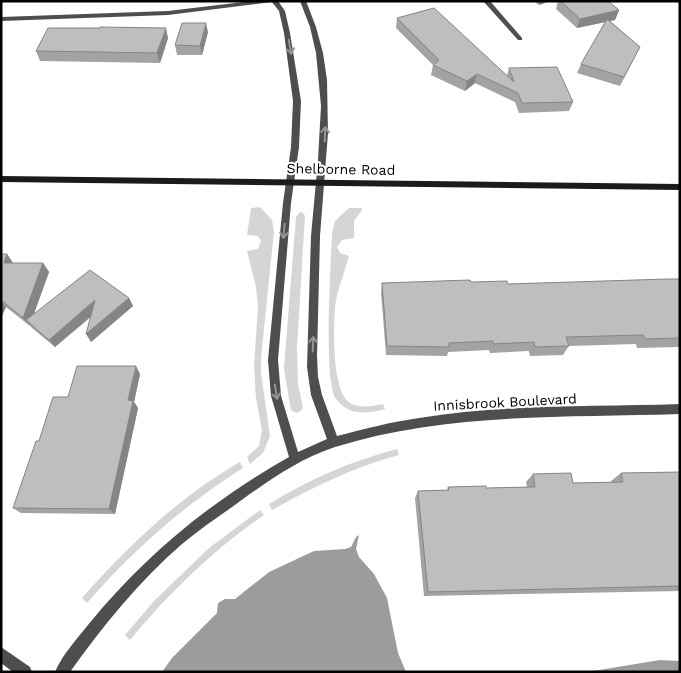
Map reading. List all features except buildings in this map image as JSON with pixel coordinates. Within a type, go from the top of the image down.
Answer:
[{"type":"street","points":[[1,19],[176,12],[270,1]]},
{"type":"street","points":[[275,1],[282,11],[287,33],[297,101],[295,147],[273,360],[276,396],[295,459]]},
{"type":"street","points":[[303,1],[318,48],[325,92],[321,182],[317,217],[312,360],[315,387],[321,411],[334,442]]},
{"type":"street","points":[[486,1],[520,39]]},
{"type":"street","name":"Shelborne Road","points":[[1,179],[680,187]]},
{"type":"street","name":"Innisbrook Boulevard","points":[[62,672],[84,639],[124,594],[178,540],[254,484],[295,459],[334,442],[394,427],[442,419],[680,409]]},
{"type":"street","points":[[1,654],[25,672]]},
{"type":"shaded area","points":[[260,207],[272,220],[274,231],[261,358],[261,373],[270,436],[263,453],[250,464],[247,457],[259,446],[262,430],[256,398],[254,366],[258,306],[256,287],[247,251],[258,249],[261,241],[258,236],[247,235],[251,208]]},
{"type":"shaded area","points":[[349,208],[362,208],[362,210],[354,221],[354,238],[342,240],[337,247],[340,253],[349,256],[336,300],[334,339],[336,371],[339,385],[350,403],[362,406],[383,404],[385,409],[365,413],[352,411],[341,405],[336,399],[332,388],[330,369],[329,320],[332,234],[335,221]]},
{"type":"shaded area","points":[[300,212],[305,216],[297,348],[298,385],[303,407],[297,413],[291,410],[284,369],[296,217]]},
{"type":"shaded area","points":[[397,449],[399,455],[366,465],[334,478],[272,510],[269,504],[331,472],[363,459]]},
{"type":"shaded area","points":[[240,462],[243,468],[200,497],[160,530],[122,565],[87,603],[82,598],[136,541],[155,524],[196,491]]},
{"type":"shaded area","points":[[260,510],[264,515],[245,528],[192,573],[130,640],[125,635],[155,600],[209,548]]},
{"type":"shaded area","points":[[359,535],[356,549],[359,557],[374,574],[387,598],[398,653],[406,672],[162,672],[172,658],[217,613],[218,603],[225,599],[235,599],[269,572],[314,551],[351,547]]},
{"type":"shaded area","points":[[660,660],[680,661],[680,672],[587,672]]}]
